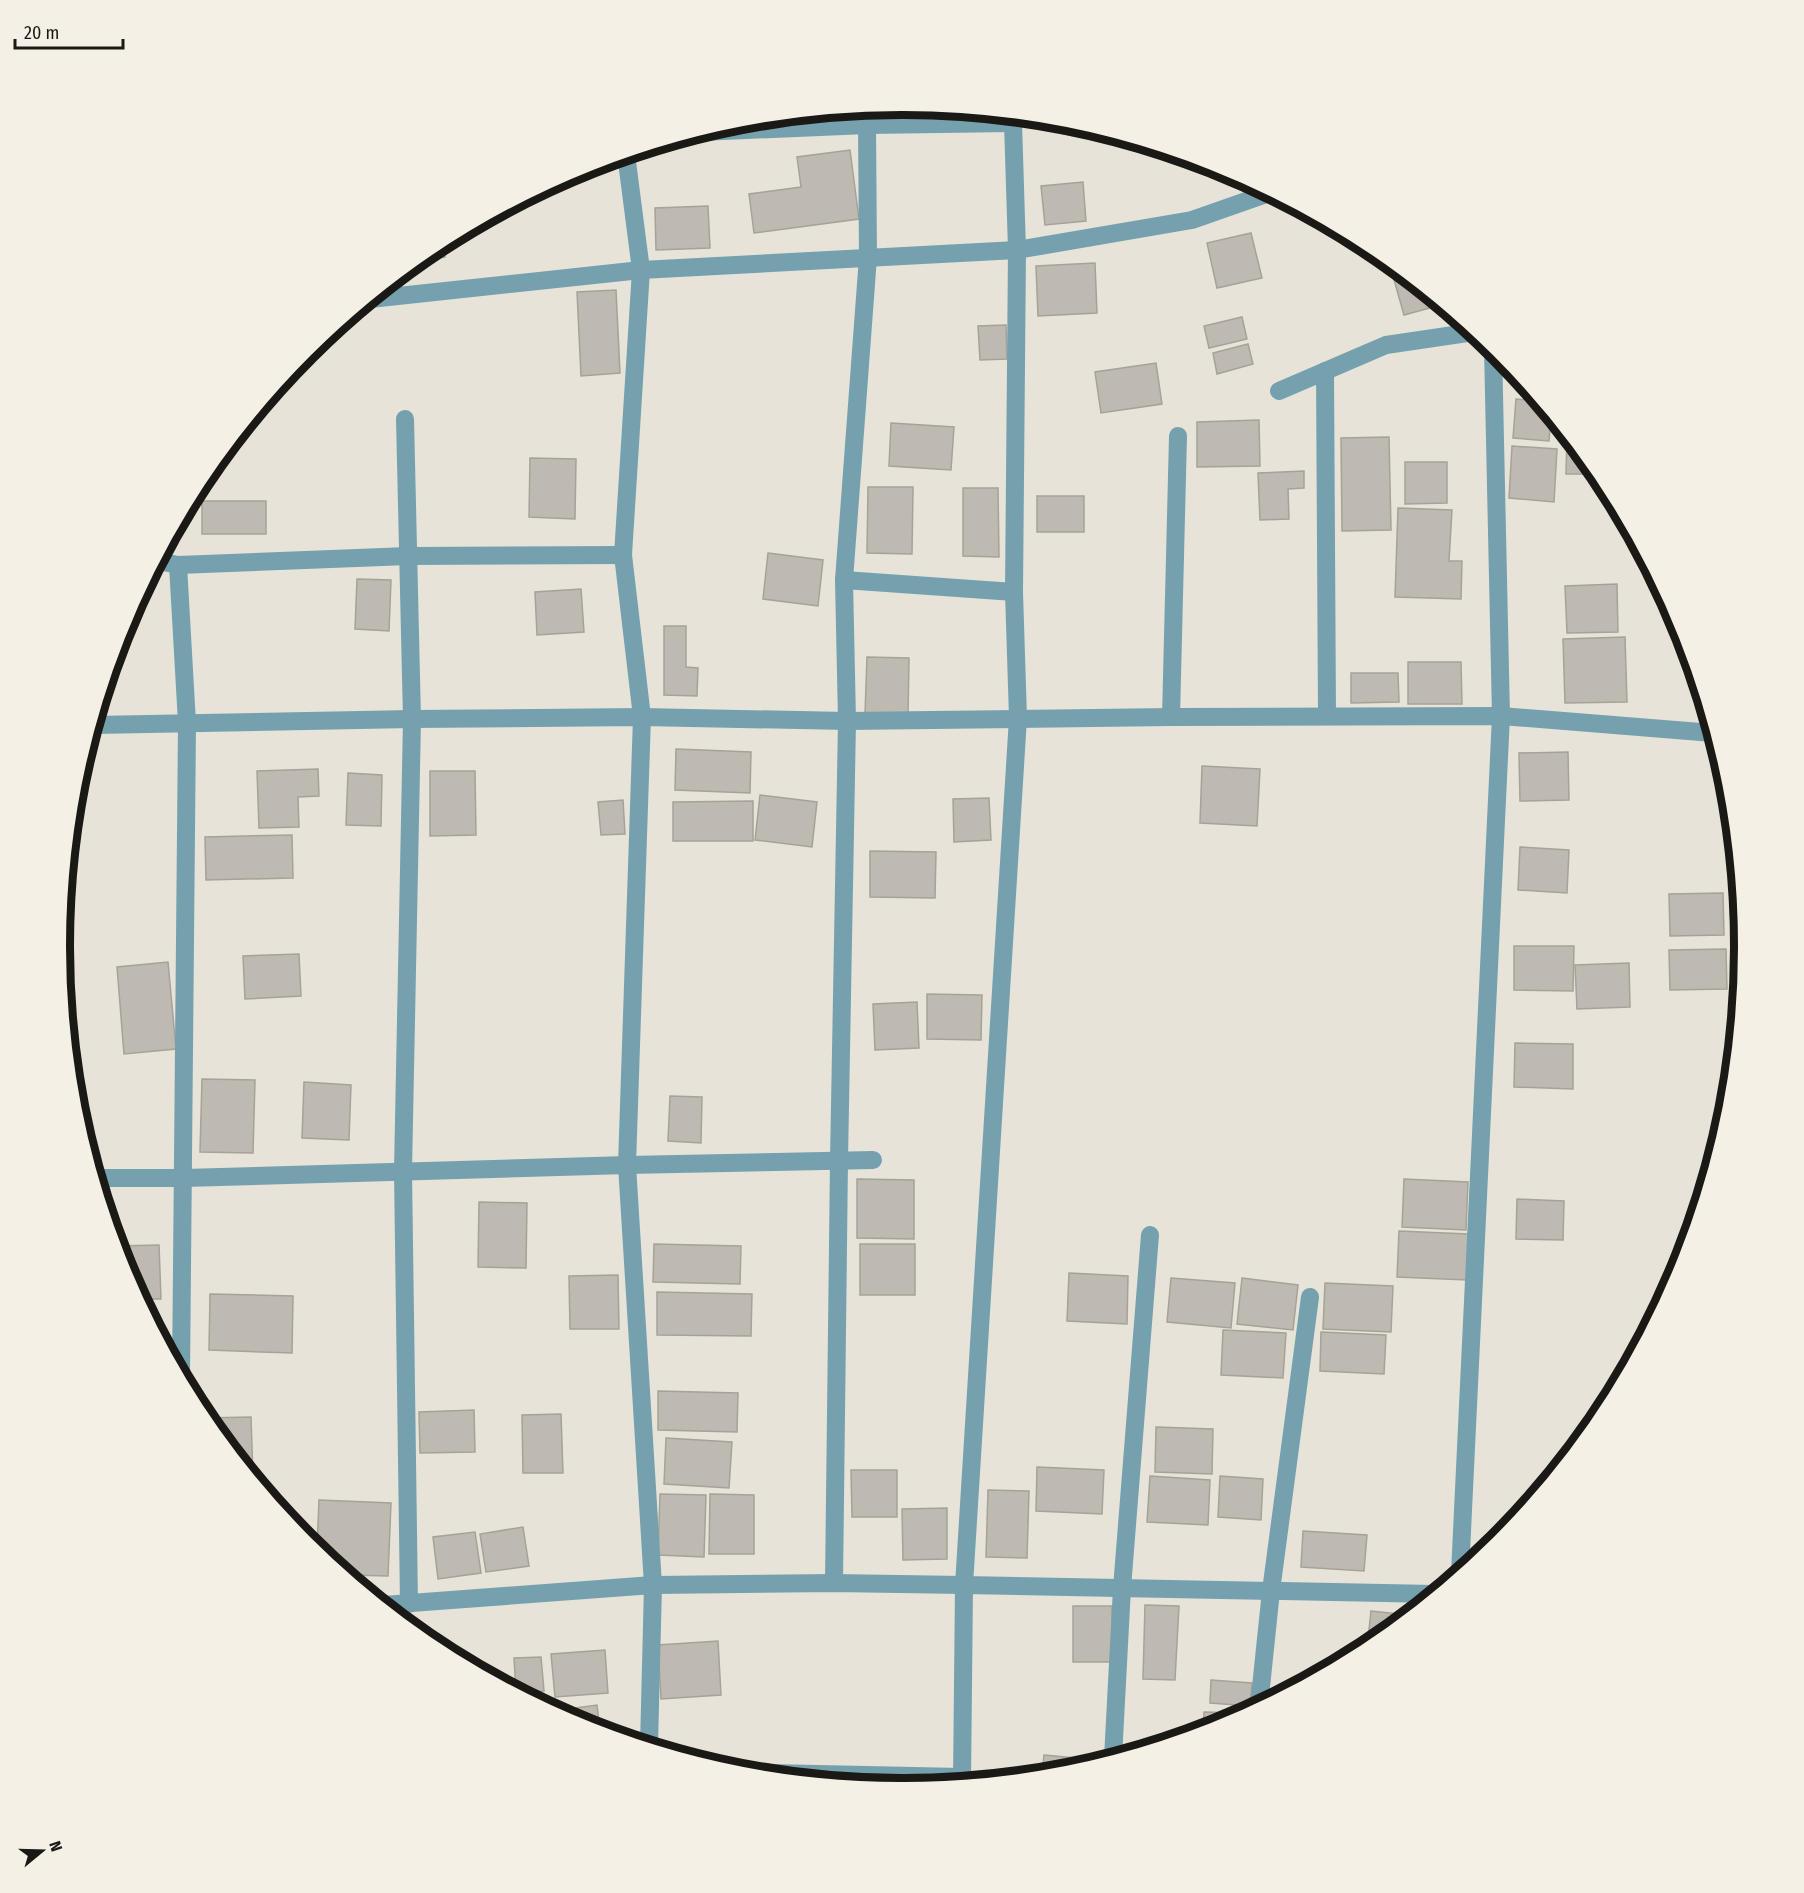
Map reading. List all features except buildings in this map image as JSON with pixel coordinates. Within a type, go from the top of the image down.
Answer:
[{"type":"street","points":[[745,130],[989,120]]},
{"type":"street","points":[[962,1775],[964,1585],[1018,718],[1014,592],[1017,250],[1013,122]]},
{"type":"street","points":[[834,1583],[847,721],[844,580],[868,257],[867,125]]},
{"type":"street","points":[[627,162],[641,270],[623,555],[642,717],[627,1165],[653,1585],[649,1738]]},
{"type":"street","points":[[383,298],[641,270],[1017,250],[1192,220],[1260,196]]},
{"type":"street","points":[[1279,391],[1386,345],[1463,334]]},
{"type":"street","points":[[1460,1562],[1501,716],[1493,362]]},
{"type":"street","points":[[1325,371],[1327,716]]},
{"type":"street","points":[[405,419],[412,719],[403,1171],[409,1604]]},
{"type":"street","points":[[1171,717],[1178,435]]},
{"type":"street","points":[[165,562],[178,565],[408,556],[623,555]]},
{"type":"street","points":[[178,565],[187,723],[181,1361]]},
{"type":"street","points":[[844,580],[1014,592]]},
{"type":"street","points":[[101,725],[642,717],[847,721],[1501,716],[1705,732]]},
{"type":"street","points":[[104,1178],[184,1178],[873,1160]]},
{"type":"street","points":[[1113,1751],[1122,1588],[1150,1235]]},
{"type":"street","points":[[1260,1697],[1271,1591],[1310,1297]]},
{"type":"street","points":[[394,1605],[653,1585],[834,1583],[1423,1594]]},
{"type":"street","points":[[845,1776],[905,1778]]}]
